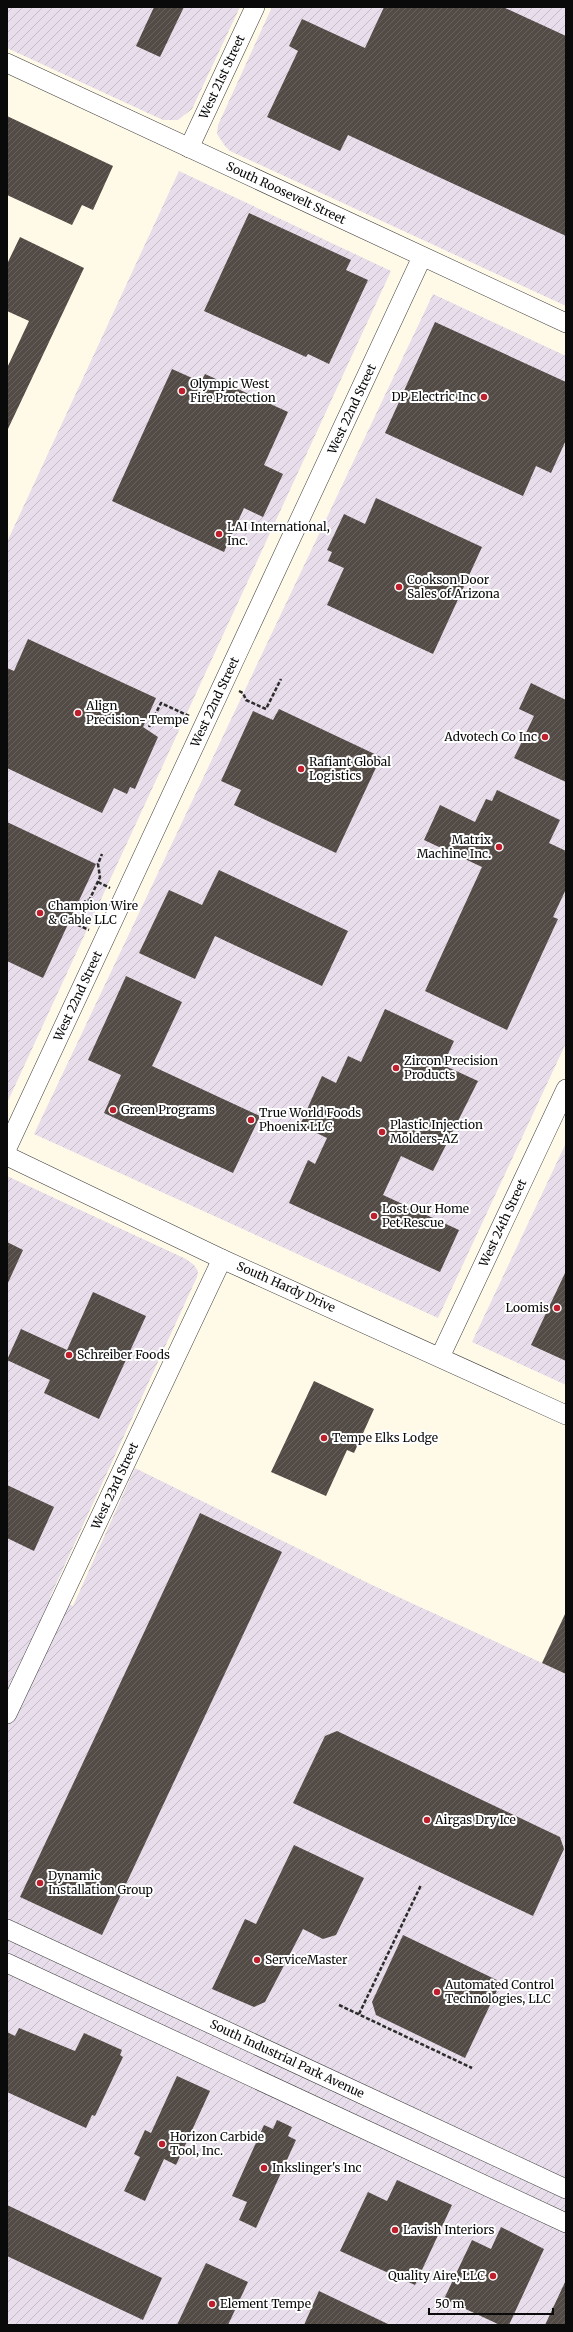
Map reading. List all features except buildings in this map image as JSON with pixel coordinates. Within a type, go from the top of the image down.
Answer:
[{"type":"street","name":"West 21st Street","points":[[189,148],[255,7]]},
{"type":"street","name":"South Roosevelt Street","points":[[7,63],[566,323]]},
{"type":"street","name":"West 22nd Street","points":[[7,1148],[422,257]]},
{"type":"street","name":"West 24th Street","points":[[440,1357],[566,1090]]},
{"type":"street","name":"South Hardy Drive","points":[[7,1156],[222,1259],[440,1357],[566,1416]]},
{"type":"street","name":"West 23rd Street","points":[[7,1714],[222,1259]]},
{"type":"street","name":"South Industrial Park Avenue","points":[[7,1929],[566,2189]]},
{"type":"street","points":[[7,1963],[566,2223]]},
{"type":"path","points":[[235,689],[243,693],[246,700],[266,709],[281,679]]},
{"type":"path","points":[[149,727],[161,703],[192,718]]},
{"type":"path","points":[[92,931],[78,925],[86,908],[84,902],[89,901],[100,877],[98,864],[102,854]]},
{"type":"path","points":[[98,882],[112,888]]},
{"type":"path","points":[[86,908],[92,906],[89,901]]},
{"type":"path","points":[[359,2014],[421,1885]]},
{"type":"path","points":[[339,2005],[472,2068]]},
{"type":"shaded area","points":[[7,7],[240,7],[192,109],[178,120],[163,120],[7,48]]},
{"type":"shaded area","points":[[272,7],[566,7],[566,306],[230,151],[225,146],[217,134],[218,125]]},
{"type":"shaded area","points":[[179,171],[391,271],[7,1103],[7,542]]},
{"type":"shaded area","points":[[433,294],[566,356],[566,1043],[438,1318],[34,1134]]},
{"type":"shaded area","points":[[566,1143],[566,1385],[472,1342]]},
{"type":"shaded area","points":[[7,1176],[186,1259],[194,1265],[198,1271],[197,1277],[50,1597],[73,1606],[135,1468],[370,1584],[566,1674],[566,2325],[7,2325]]},
{"type":"place","name":"Olympic West Fire Protection","points":[[182,391]]},
{"type":"place","name":"DP Electric Inc","points":[[484,397]]},
{"type":"place","name":"LAI International, Inc.","points":[[219,534]]},
{"type":"place","name":"Cookson Door Sales of Arizona","points":[[399,587]]},
{"type":"place","name":"Align Precision- Tempe","points":[[78,713]]},
{"type":"place","name":"Advotech Co Inc","points":[[545,737]]},
{"type":"place","name":"Rafiant Global Logistics","points":[[301,769]]},
{"type":"place","name":"Matrix Machine Inc.","points":[[499,847]]},
{"type":"place","name":"Champion Wire & Cable LLC","points":[[40,913]]},
{"type":"place","name":"Zircon Precision Products","points":[[396,1068]]},
{"type":"place","name":"Green Programs","points":[[113,1110]]},
{"type":"place","name":"True World Foods Phoenix LLC","points":[[251,1120]]},
{"type":"place","name":"Plastic Injection Molders-AZ","points":[[382,1132]]},
{"type":"place","name":"Lost Our Home Pet Rescue","points":[[374,1216]]},
{"type":"place","name":"Loomis","points":[[557,1308]]},
{"type":"place","name":"Schreiber Foods","points":[[69,1355]]},
{"type":"place","name":"Tempe Elks Lodge","points":[[324,1438]]},
{"type":"place","name":"Airgas Dry Ice","points":[[427,1820]]},
{"type":"place","name":"Dynamic Installation Group","points":[[40,1883]]},
{"type":"place","name":"ServiceMaster","points":[[257,1960]]},
{"type":"place","name":"Automated Control Technologies, LLC","points":[[437,1992]]},
{"type":"place","name":"Horizon Carbide Tool, Inc.","points":[[162,2144]]},
{"type":"place","name":"Inkslinger's Inc","points":[[264,2168]]},
{"type":"place","name":"Lavish Interiors","points":[[395,2230]]},
{"type":"place","name":"Quality Aire, LLC","points":[[493,2276]]},
{"type":"place","name":"Element Tempe","points":[[212,2304]]}]
